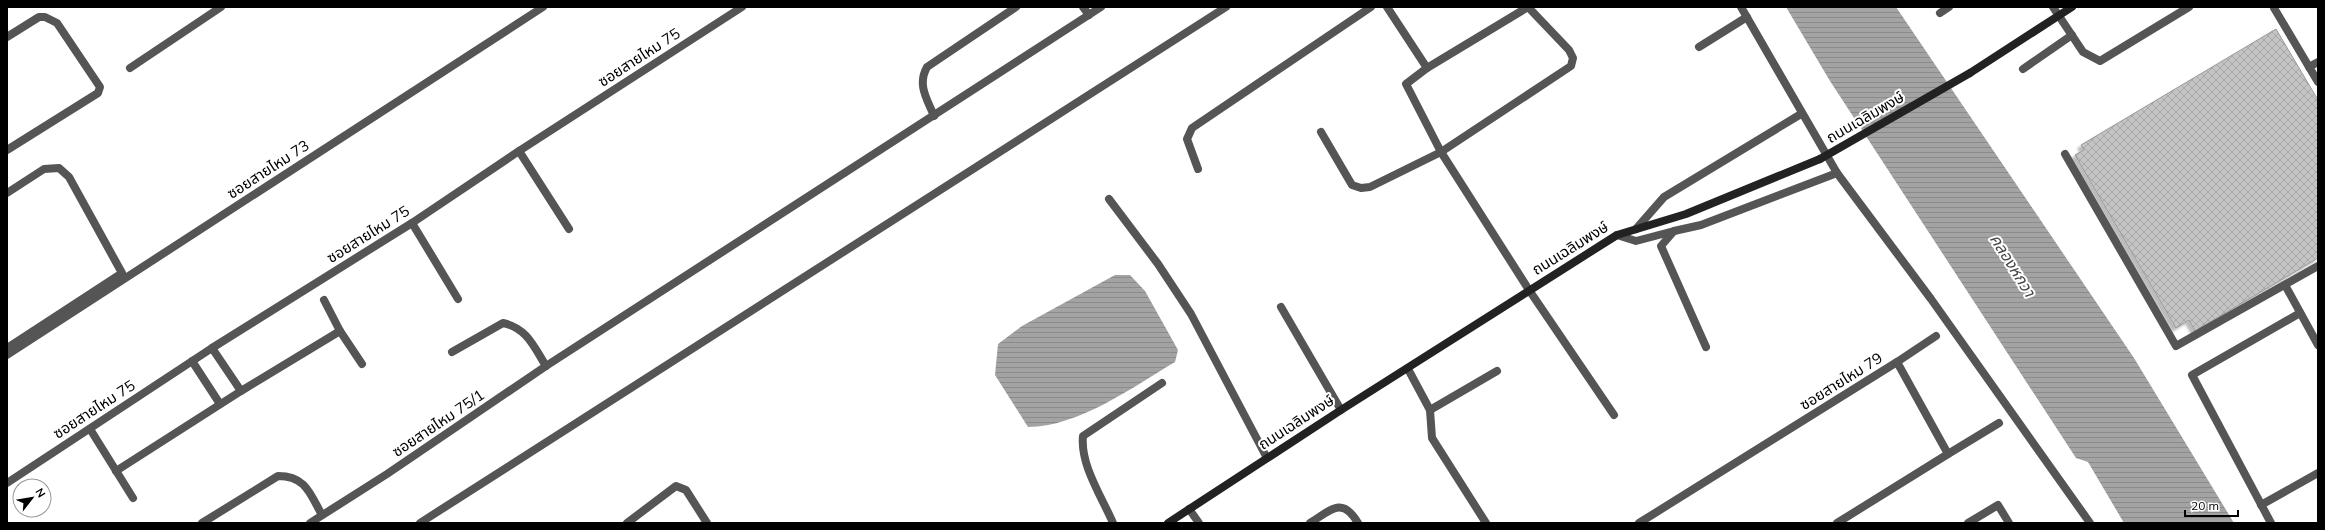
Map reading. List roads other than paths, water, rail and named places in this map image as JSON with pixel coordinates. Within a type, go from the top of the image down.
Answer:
[{"type":"main road","name":"ถนนเฉลิมพงษ์","points":[[1168,523],[1266,458],[1617,234],[1686,214],[1820,159],[1970,73],[2072,7]]},
{"type":"street","points":[[130,68],[221,7]]},
{"type":"street","name":"ซอยสายไหม 73","points":[[7,355],[122,277],[543,7]]},
{"type":"street","name":"ซอยสายไหม 75","points":[[7,483],[212,348],[412,223],[518,151],[742,7]]},
{"type":"street","points":[[934,116],[921,85],[922,75],[927,67],[1016,7]]},
{"type":"street","points":[[1083,7],[1089,15]]},
{"type":"street","name":"ซอยสายไหม 75/1","points":[[310,523],[388,474],[546,366],[581,345],[1101,7]]},
{"type":"street","points":[[420,523],[1226,7]]},
{"type":"street","points":[[1198,169],[1187,139],[1192,128],[1371,7]]},
{"type":"street","points":[[1387,7],[1427,68]]},
{"type":"street","points":[[1321,132],[1352,185],[1361,188],[1370,187],[1441,152],[1571,66],[1573,58],[1569,50],[1528,7],[1427,68],[1406,84],[1441,152],[1529,290],[1614,415]]},
{"type":"street","points":[[1741,7],[1766,48],[1801,114],[1837,173],[1931,299],[2090,523]]},
{"type":"street","points":[[1940,13],[1949,7]]},
{"type":"street","points":[[2054,7],[2083,52],[2100,61],[2189,7]]},
{"type":"street","points":[[2274,8],[2318,82]]},
{"type":"street","points":[[7,37],[39,17],[45,17],[57,23],[100,87],[98,92],[7,150]]},
{"type":"street","points":[[1699,47],[1747,17]]},
{"type":"street","points":[[2023,69],[2072,35]]},
{"type":"street","points":[[2309,67],[2318,62]]},
{"type":"street","points":[[1636,229],[1664,197],[1801,114]]},
{"type":"street","points":[[518,151],[569,229]]},
{"type":"street","points":[[2065,154],[2176,346],[2318,266]]},
{"type":"street","points":[[7,193],[44,169],[59,168],[69,177],[122,277],[7,348]]},
{"type":"street","points":[[1617,234],[1636,241],[1700,225],[1837,173]]},
{"type":"street","points":[[1109,199],[1158,264],[1191,314],[1266,458]]},
{"type":"street","points":[[412,223],[458,299]]},
{"type":"street","points":[[1674,231],[1661,246],[1706,347]]},
{"type":"street","points":[[2285,285],[2318,345]]},
{"type":"street","points":[[324,300],[340,331],[362,364]]},
{"type":"street","points":[[1281,307],[1341,410]]},
{"type":"street","points":[[2271,523],[2192,375],[2300,313]]},
{"type":"street","points":[[452,352],[504,323],[516,326],[525,333],[546,366]]},
{"type":"street","points":[[116,471],[220,404],[340,331]]},
{"type":"street","points":[[1897,362],[1936,336]]},
{"type":"street","points":[[212,348],[241,391]]},
{"type":"street","points":[[192,361],[220,404]]},
{"type":"street","name":"ซอยสายไหม 79","points":[[1639,523],[1897,362],[1948,454]]},
{"type":"street","points":[[1408,368],[1430,410],[1432,438],[1486,523]]},
{"type":"street","points":[[1430,410],[1496,372]]},
{"type":"street","points":[[1113,523],[1085,459],[1082,447],[1083,436],[1162,383]]},
{"type":"street","points":[[1837,523],[1999,423]]},
{"type":"street","points":[[90,429],[133,498]]},
{"type":"street","points":[[2261,505],[2318,473]]},
{"type":"street","points":[[202,523],[278,476],[291,476],[306,486],[322,515]]},
{"type":"street","points":[[632,521],[676,486],[686,490],[707,523]]},
{"type":"street","points":[[1968,523],[1998,504],[2009,523]]},
{"type":"street","points":[[1310,523],[1337,507],[1344,507],[1351,511],[1358,523]]},
{"type":"street","points":[[1189,509],[1199,523]]},
{"type":"water","name":"คลองหกวา","points":[[1786,7],[1896,7],[2134,358],[2234,523],[2124,523],[2088,462],[2076,458],[1830,81]]},
{"type":"water","points":[[1115,275],[1130,275],[1145,291],[1178,350],[1175,362],[1123,394],[1085,413],[1047,425],[1028,427],[995,375],[998,344],[1022,326]]}]
